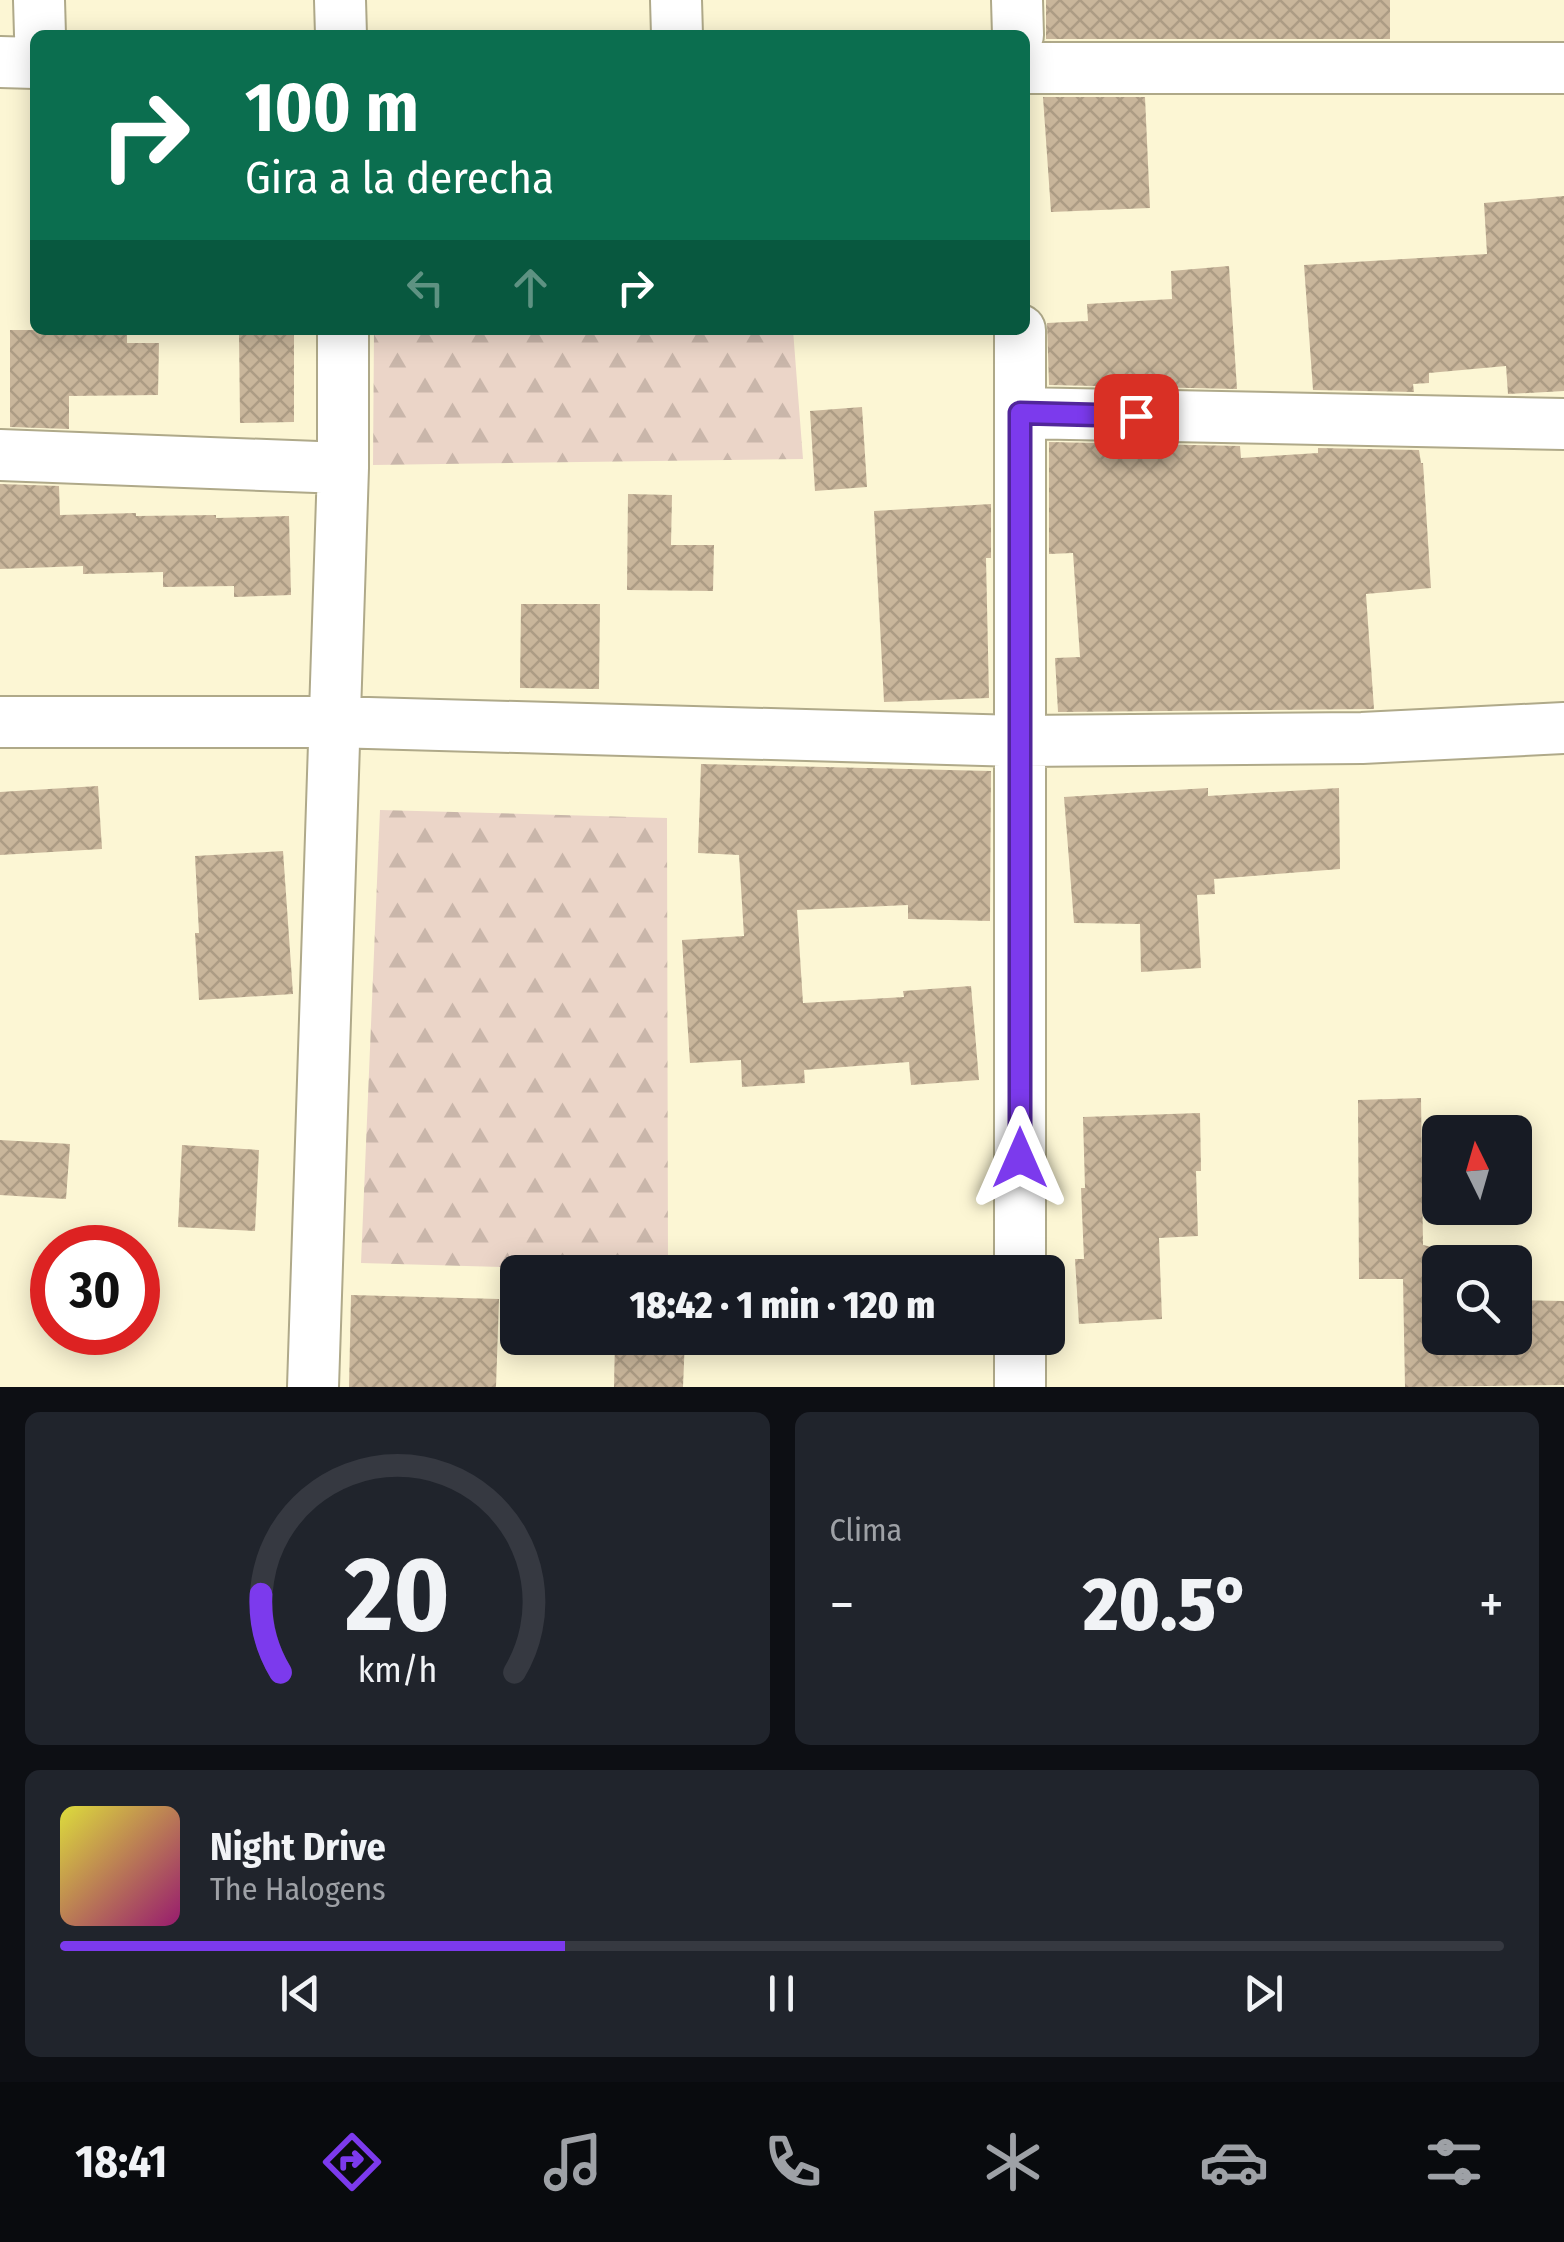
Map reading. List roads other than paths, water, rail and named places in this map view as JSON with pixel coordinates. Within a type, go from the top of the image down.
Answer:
[{"type":"street","points":[[39,0],[40,30]]},
{"type":"street","points":[[340,0],[341,30]]},
{"type":"street","points":[[676,0],[677,30]]},
{"type":"street","points":[[1016,0],[1018,30]]},
{"type":"street","points":[[0,62],[30,62]]},
{"type":"street","points":[[1030,68],[1564,68]]},
{"type":"street","points":[[313,1387],[343,468],[343,335]]},
{"type":"street","points":[[1020,335],[1020,1255]]},
{"type":"street","points":[[1020,413],[1564,424]]},
{"type":"street","points":[[0,455],[343,468]]},
{"type":"street","points":[[0,722],[333,722],[1021,740],[1362,738],[1564,728]]},
{"type":"street","points":[[1020,1355],[1020,1387]]}]
